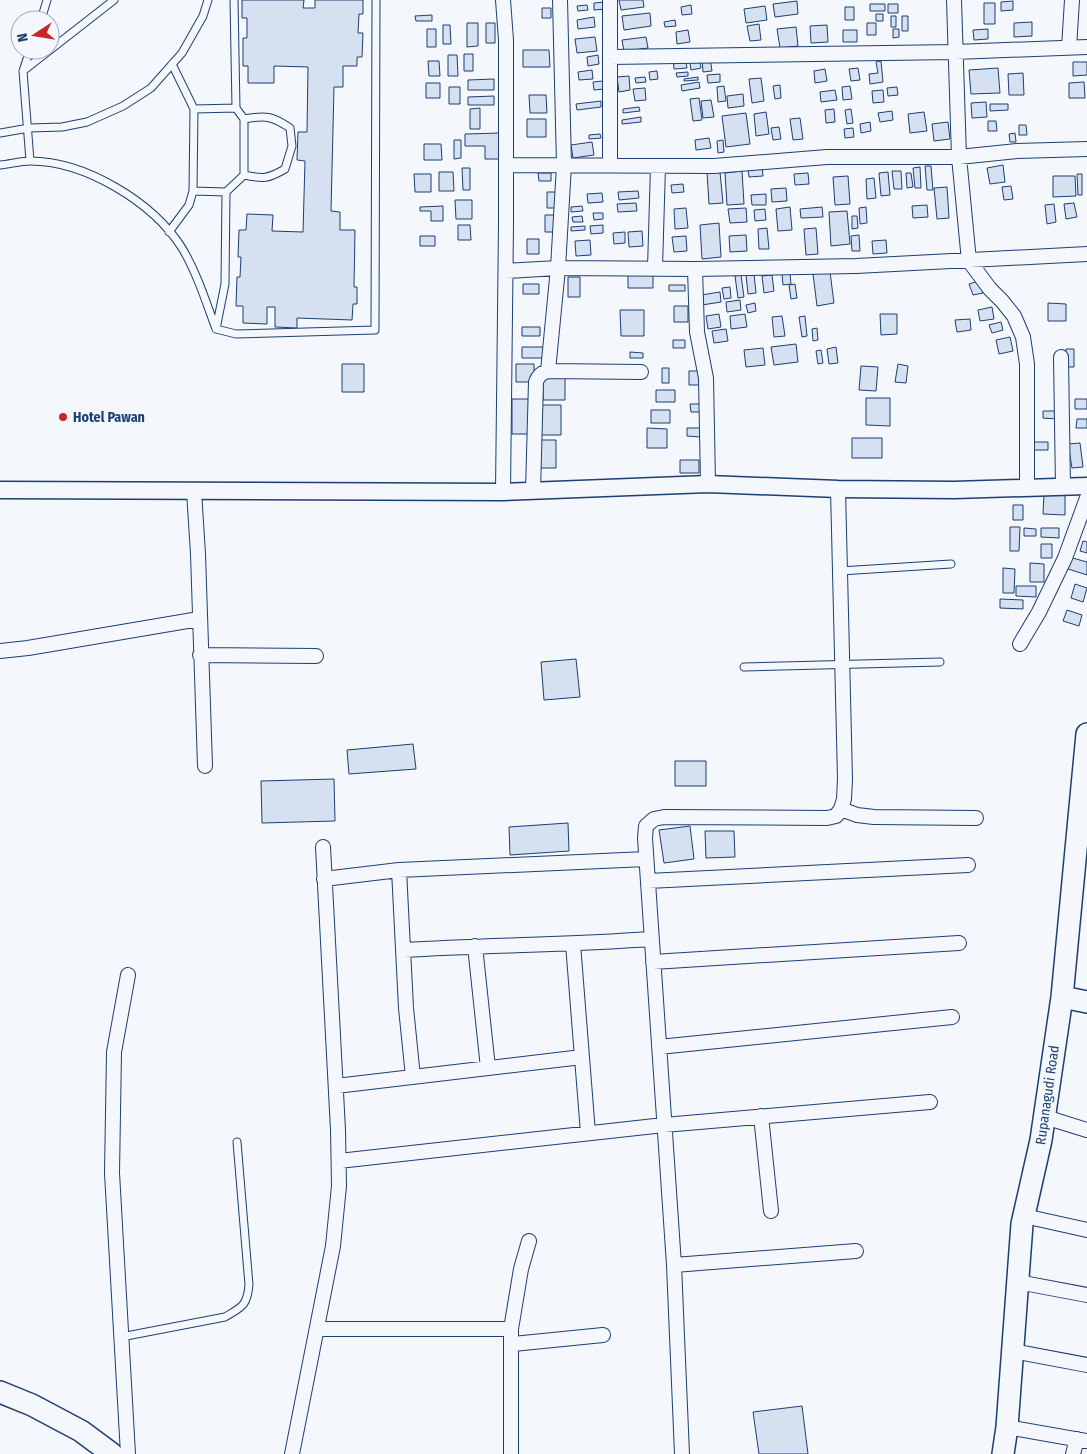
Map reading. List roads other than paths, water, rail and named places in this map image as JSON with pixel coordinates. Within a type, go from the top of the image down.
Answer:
[{"type":"main road","name":"Rupanagudi Road","points":[[1003,1454],[1007,1427],[1024,1216],[1045,1117],[1082,840],[1087,734]]},
{"type":"main road","points":[[1062,997],[1087,1002]]},
{"type":"main road","points":[[0,1392],[32,1405],[82,1431],[112,1454]]},
{"type":"street","points":[[503,492],[506,271],[506,40],[504,0]]},
{"type":"street","points":[[548,372],[558,268],[564,165],[560,0]]},
{"type":"street","points":[[610,0],[610,165]]},
{"type":"street","points":[[954,0],[959,157],[969,261],[1014,316],[1023,337],[1027,364],[1027,486]]},
{"type":"street","points":[[1069,48],[1072,0]]},
{"type":"street","points":[[610,57],[955,52],[1087,47]]},
{"type":"street","points":[[506,165],[714,166],[827,157],[959,157],[1017,151],[1087,149]]},
{"type":"street","points":[[655,268],[658,166]]},
{"type":"street","points":[[506,271],[558,268],[856,266],[1087,254]]},
{"type":"street","points":[[695,268],[698,332],[706,378],[708,484]]},
{"type":"street","points":[[1061,357],[1064,486]]},
{"type":"street","points":[[532,491],[536,382],[538,377],[542,373],[548,372],[641,372]]},
{"type":"street","points":[[0,490],[503,492],[708,484],[838,489],[954,490],[1027,486],[1087,486]]},
{"type":"street","points":[[682,1454],[674,1265],[651,939],[645,838],[646,826],[654,819],[664,817],[826,818],[836,816],[841,809],[845,779],[838,489]]},
{"type":"street","points":[[194,491],[205,766]]},
{"type":"street","points":[[1020,644],[1039,612],[1065,558],[1087,498]]},
{"type":"street","points":[[0,651],[199,619]]},
{"type":"street","points":[[200,655],[316,656]]},
{"type":"street","points":[[841,809],[857,815],[874,817],[976,818]]},
{"type":"street","points":[[292,1454],[333,1246],[339,1186],[336,1086],[323,847]]},
{"type":"street","points":[[324,879],[399,870],[646,859]]},
{"type":"street","points":[[648,881],[968,865]]},
{"type":"street","points":[[399,870],[406,1008],[413,1077]]},
{"type":"street","points":[[404,950],[573,944],[651,939]]},
{"type":"street","points":[[653,962],[959,943]]},
{"type":"street","points":[[573,944],[588,1133]]},
{"type":"street","points":[[475,946],[488,1068]]},
{"type":"street","points":[[128,975],[114,1052],[112,1173],[128,1454]]},
{"type":"street","points":[[659,1047],[952,1017]]},
{"type":"street","points":[[336,1086],[582,1057]]},
{"type":"street","points":[[339,1161],[664,1125],[930,1102]]},
{"type":"street","points":[[760,1116],[770,1211]]},
{"type":"street","points":[[1045,1117],[1087,1130]]},
{"type":"street","points":[[1024,1216],[1087,1230]]},
{"type":"street","points":[[511,1454],[512,1329],[521,1270],[529,1241]]},
{"type":"street","points":[[674,1265],[856,1251]]},
{"type":"street","points":[[1018,1282],[1087,1295]]},
{"type":"street","points":[[318,1329],[512,1329]]},
{"type":"street","points":[[512,1344],[603,1335]]},
{"type":"street","points":[[1013,1351],[1087,1365]]},
{"type":"street","points":[[1007,1427],[1082,1440],[1073,1454]]},
{"type":"lane","points":[[23,71],[114,0]]},
{"type":"lane","points":[[0,133],[28,128],[62,127],[87,122],[123,106],[151,88],[182,53],[203,16],[208,0]]},
{"type":"lane","points":[[193,191],[226,192],[244,175],[244,119],[236,108],[234,0]]},
{"type":"lane","points":[[216,329],[236,334],[375,330],[376,0]]},
{"type":"lane","points":[[27,60],[23,71],[30,161]]},
{"type":"lane","points":[[170,232],[189,205],[193,191],[194,109],[172,64]]},
{"type":"lane","points":[[194,109],[236,108]]},
{"type":"lane","points":[[244,119],[260,116],[276,118],[290,128],[292,146],[285,169],[271,177],[244,175]]},
{"type":"lane","points":[[0,165],[30,161],[63,166],[90,174],[156,215],[182,247],[197,277],[216,329]]},
{"type":"lane","points":[[216,329],[225,284],[226,192]]},
{"type":"lane","points":[[840,571],[951,564]]},
{"type":"lane","points":[[744,667],[940,662]]},
{"type":"lane","points":[[121,1337],[224,1317],[239,1309],[247,1300],[249,1285],[237,1142]]},
{"type":"place","name":"Hotel Pawan","points":[[63,417]]}]
